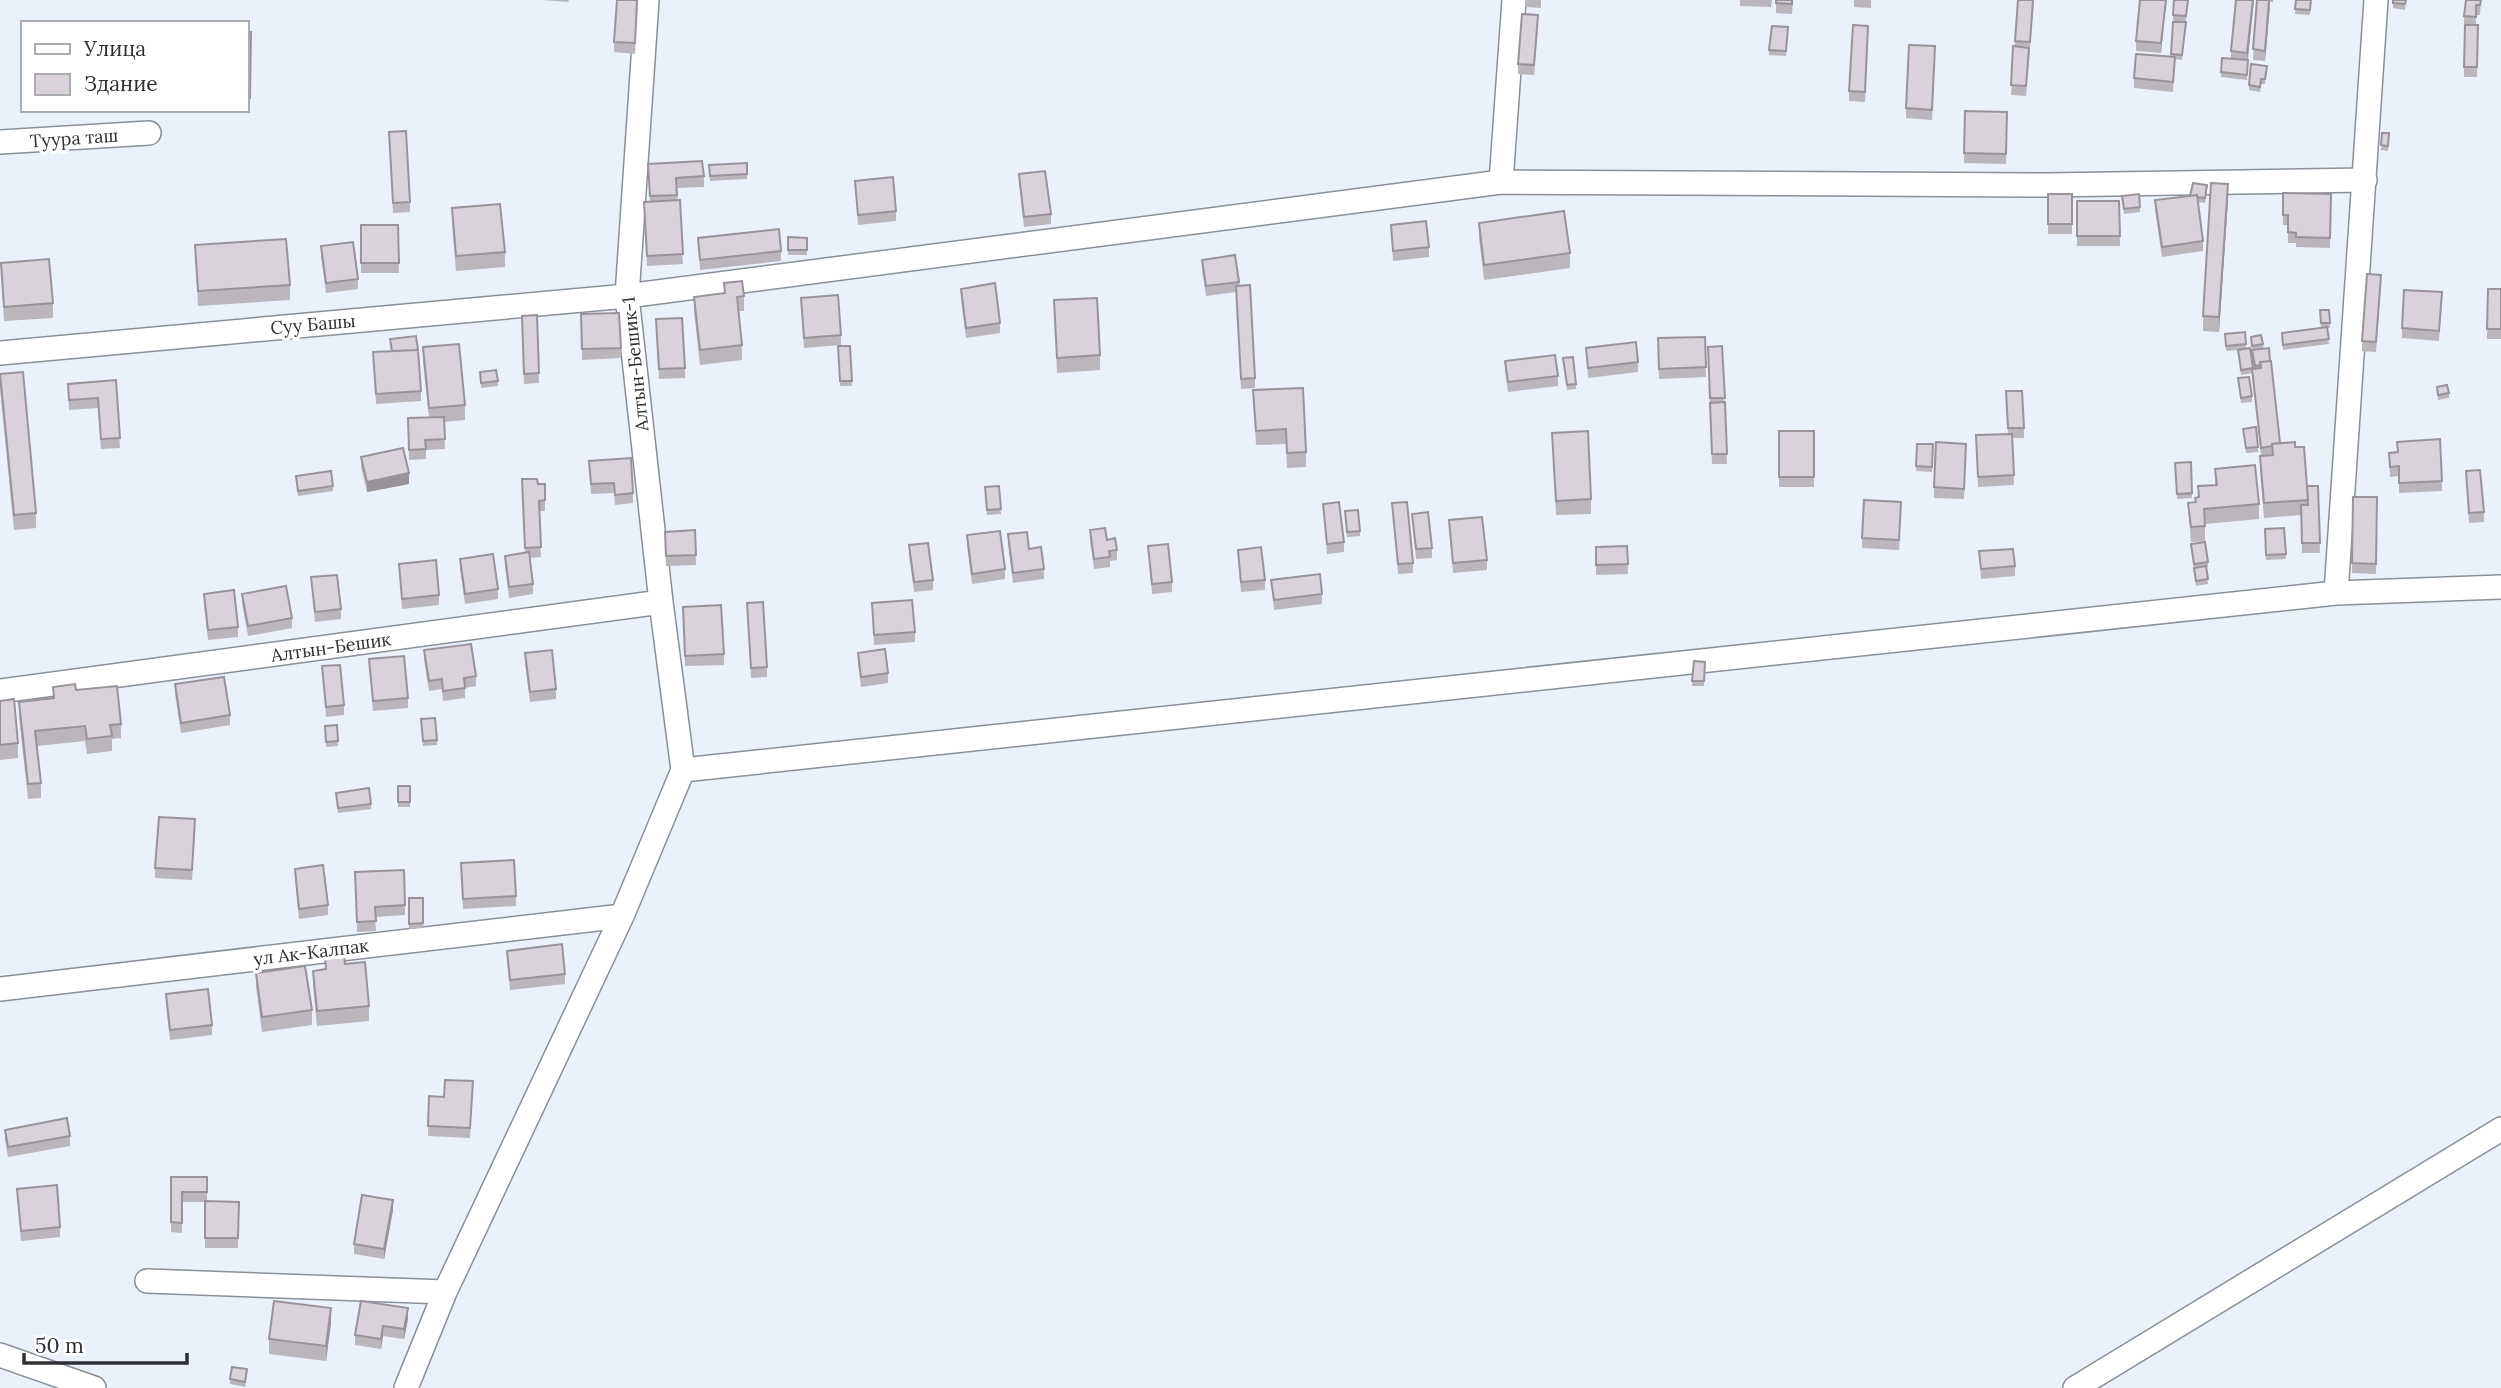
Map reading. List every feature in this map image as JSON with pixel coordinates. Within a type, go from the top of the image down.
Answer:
[{"type":"street","name":"Алтын-Бешик-1","points":[[646,0],[627,296],[684,769]]},
{"type":"street","points":[[1501,182],[1514,0]]},
{"type":"street","points":[[2336,593],[2376,0]]},
{"type":"street","name":"Туура таш","points":[[0,142],[149,133]]},
{"type":"street","name":"Суу Башы","points":[[0,353],[627,296],[1501,182],[2048,185],[2365,180]]},
{"type":"street","points":[[406,1388],[445,1292],[622,916],[684,769],[2336,593],[2501,587]]},
{"type":"street","name":"Алтын-Бешик","points":[[0,691],[662,603]]},
{"type":"street","name":"ул Ак-Калпак","points":[[0,989],[622,916]]},
{"type":"street","points":[[2075,1388],[2501,1129]]},
{"type":"street","points":[[147,1281],[445,1292]]},
{"type":"street","points":[[0,1356],[94,1388]]},
{"type":"building","points":[[617,0],[637,0],[635,43],[614,42]]},
{"type":"building","points":[[1776,0],[1792,0],[1792,4],[1776,3]]},
{"type":"building","points":[[2018,0],[2033,0],[2030,42],[2015,41]]},
{"type":"building","points":[[2140,0],[2166,0],[2161,43],[2136,41]]},
{"type":"building","points":[[2174,0],[2188,0],[2186,16],[2173,15]]},
{"type":"building","points":[[2236,0],[2253,0],[2247,53],[2231,51]]},
{"type":"building","points":[[2257,0],[2269,0],[2265,51],[2253,49]]},
{"type":"building","points":[[2296,0],[2311,0],[2310,10],[2295,9]]},
{"type":"building","points":[[2393,0],[2406,0],[2405,4],[2393,3]]},
{"type":"building","points":[[2466,0],[2481,0],[2480,5],[2476,5],[2476,17],[2464,16]]},
{"type":"building","points":[[1522,14],[1538,15],[1534,65],[1518,64]]},
{"type":"building","points":[[2173,22],[2186,22],[2182,55],[2171,54]]},
{"type":"building","points":[[1853,25],[1868,26],[1865,92],[1849,91]]},
{"type":"building","points":[[2465,25],[2478,25],[2477,67],[2464,67]]},
{"type":"building","points":[[1772,26],[1788,27],[1786,51],[1769,50]]},
{"type":"building","points":[[248,32],[251,32],[248,98]]},
{"type":"building","points":[[1909,45],[1935,46],[1932,110],[1906,108]]},
{"type":"building","points":[[2013,46],[2029,48],[2026,86],[2011,85]]},
{"type":"building","points":[[2136,54],[2175,57],[2173,82],[2134,78]]},
{"type":"building","points":[[2222,58],[2248,60],[2247,75],[2221,72]]},
{"type":"building","points":[[2251,64],[2267,66],[2265,79],[2261,79],[2260,87],[2249,85]]},
{"type":"building","points":[[1965,111],[2007,112],[2006,154],[1964,153]]},
{"type":"building","points":[[406,131],[410,202],[393,203],[389,132]]},
{"type":"building","points":[[2382,133],[2389,133],[2388,146],[2381,145]]},
{"type":"building","points":[[702,161],[704,176],[676,178],[677,195],[650,196],[648,164]]},
{"type":"building","points":[[747,163],[747,174],[710,176],[709,165]]},
{"type":"building","points":[[1045,171],[1051,214],[1024,217],[1019,174]]},
{"type":"building","points":[[893,177],[896,211],[858,215],[855,181]]},
{"type":"building","points":[[2193,183],[2207,185],[2205,198],[2190,196]]},
{"type":"building","points":[[2211,183],[2228,184],[2219,317],[2203,316]]},
{"type":"building","points":[[2283,193],[2331,194],[2330,238],[2296,237],[2296,233],[2288,232],[2288,215],[2283,215]]},
{"type":"building","points":[[2048,194],[2072,194],[2072,224],[2048,224]]},
{"type":"building","points":[[2139,194],[2140,207],[2124,209],[2122,196]]},
{"type":"building","points":[[2197,195],[2203,241],[2162,247],[2155,200]]},
{"type":"building","points":[[680,200],[683,254],[647,256],[644,202]]},
{"type":"building","points":[[2077,201],[2119,201],[2120,236],[2077,236]]},
{"type":"building","points":[[500,204],[505,252],[456,256],[452,208]]},
{"type":"building","points":[[1564,211],[1570,253],[1484,265],[1479,223]]},
{"type":"building","points":[[1426,221],[1429,247],[1393,251],[1391,225]]},
{"type":"building","points":[[361,225],[398,225],[399,263],[361,263]]},
{"type":"building","points":[[779,229],[781,251],[700,260],[698,238]]},
{"type":"building","points":[[788,237],[807,238],[807,250],[788,250]]},
{"type":"building","points":[[286,239],[290,285],[198,291],[195,245]]},
{"type":"building","points":[[353,242],[358,279],[326,283],[321,246]]},
{"type":"building","points":[[1235,255],[1239,282],[1206,286],[1202,260]]},
{"type":"building","points":[[49,259],[53,303],[4,307],[1,263]]},
{"type":"building","points":[[2367,274],[2381,275],[2376,342],[2362,341]]},
{"type":"building","points":[[742,281],[744,296],[737,297],[742,345],[700,350],[694,297],[725,293],[724,283]]},
{"type":"building","points":[[995,283],[1000,323],[966,328],[961,289]]},
{"type":"building","points":[[1250,285],[1255,378],[1241,379],[1236,286]]},
{"type":"building","points":[[2488,289],[2501,289],[2501,329],[2487,329]]},
{"type":"building","points":[[2404,290],[2442,292],[2439,331],[2402,328]]},
{"type":"building","points":[[838,295],[841,335],[804,338],[801,298]]},
{"type":"building","points":[[1097,298],[1100,355],[1057,358],[1054,300]]},
{"type":"building","points":[[2320,310],[2329,310],[2330,323],[2321,323]]},
{"type":"building","points":[[619,313],[621,348],[582,349],[581,314]]},
{"type":"building","points":[[537,315],[539,373],[524,374],[522,316]]},
{"type":"building","points":[[682,318],[685,368],[659,369],[656,319]]},
{"type":"building","points":[[2327,327],[2329,339],[2283,345],[2282,333]]},
{"type":"building","points":[[2245,332],[2246,344],[2226,346],[2225,334]]},
{"type":"building","points":[[2261,335],[2263,344],[2252,346],[2251,337]]},
{"type":"building","points":[[416,336],[418,350],[392,351],[390,339]]},
{"type":"building","points":[[1705,337],[1706,367],[1659,369],[1658,338]]},
{"type":"building","points":[[1636,342],[1638,362],[1588,368],[1586,348]]},
{"type":"building","points":[[459,344],[465,405],[429,408],[423,347]]},
{"type":"building","points":[[838,346],[850,346],[852,381],[840,381]]},
{"type":"building","points":[[1722,346],[1725,398],[1710,398],[1708,347]]},
{"type":"building","points":[[2250,348],[2253,368],[2241,370],[2238,350]]},
{"type":"building","points":[[2269,348],[2270,361],[2260,362],[2261,365],[2255,366],[2252,350]]},
{"type":"building","points":[[418,350],[421,391],[376,394],[373,352]]},
{"type":"building","points":[[1555,355],[1558,376],[1508,382],[1505,361]]},
{"type":"building","points":[[1573,357],[1576,384],[1567,385],[1563,358]]},
{"type":"building","points":[[2271,361],[2280,443],[2261,448],[2252,369],[2261,368],[2260,362]]},
{"type":"building","points":[[496,370],[498,381],[481,383],[480,372]]},
{"type":"building","points":[[23,372],[36,513],[14,515],[0,374]]},
{"type":"building","points":[[2249,377],[2252,396],[2241,398],[2238,378]]},
{"type":"building","points":[[116,380],[120,438],[101,439],[98,398],[69,400],[68,384]]},
{"type":"building","points":[[2447,385],[2449,393],[2438,395],[2437,387]]},
{"type":"building","points":[[1303,388],[1306,452],[1287,453],[1286,429],[1256,431],[1253,390]]},
{"type":"building","points":[[2006,391],[2022,391],[2024,428],[2008,428]]},
{"type":"building","points":[[1725,402],[1727,454],[1712,454],[1710,403]]},
{"type":"building","points":[[444,417],[445,439],[425,440],[426,449],[409,450],[408,418]]},
{"type":"building","points":[[2256,427],[2258,447],[2246,448],[2243,429]]},
{"type":"building","points":[[1588,431],[1591,499],[1556,501],[1552,433]]},
{"type":"building","points":[[1779,431],[1814,431],[1814,477],[1779,477]]},
{"type":"building","points":[[2012,434],[2014,475],[1978,477],[1976,435]]},
{"type":"building","points":[[2440,439],[2442,481],[2399,483],[2399,466],[2390,467],[2389,453],[2398,452],[2397,442]]},
{"type":"building","points":[[1936,442],[1966,444],[1964,489],[1934,487]]},
{"type":"building","points":[[2295,442],[2295,447],[2304,447],[2308,500],[2264,503],[2260,456],[2273,455],[2272,444]]},
{"type":"building","points":[[1917,444],[1933,444],[1932,467],[1916,466]]},
{"type":"building","points":[[403,448],[409,473],[367,482],[361,457]]},
{"type":"building","points":[[631,458],[633,493],[615,495],[614,483],[591,484],[589,461]]},
{"type":"building","points":[[2191,462],[2192,493],[2177,494],[2175,463]]},
{"type":"building","points":[[2255,465],[2259,504],[2204,509],[2205,526],[2191,527],[2188,503],[2196,502],[2195,498],[2199,497],[2198,486],[2217,485],[2215,469]]},
{"type":"building","points":[[2480,470],[2484,512],[2469,513],[2466,471]]},
{"type":"building","points":[[331,471],[333,486],[298,491],[296,476]]},
{"type":"building","points":[[522,479],[537,479],[538,484],[545,484],[545,500],[539,501],[541,547],[525,548]]},
{"type":"building","points":[[999,486],[1001,509],[987,510],[985,487]]},
{"type":"building","points":[[2307,486],[2318,486],[2320,543],[2302,543],[2301,505],[2308,505]]},
{"type":"building","points":[[2353,497],[2377,497],[2376,564],[2352,563]]},
{"type":"building","points":[[1864,500],[1901,502],[1899,540],[1862,538]]},
{"type":"building","points":[[1339,502],[1344,542],[1327,544],[1323,504]]},
{"type":"building","points":[[1407,502],[1413,563],[1398,564],[1392,503]]},
{"type":"building","points":[[1358,510],[1360,531],[1347,532],[1345,511]]},
{"type":"building","points":[[1428,512],[1432,548],[1416,549],[1412,514]]},
{"type":"building","points":[[1482,517],[1487,560],[1453,563],[1449,520]]},
{"type":"building","points":[[1105,528],[1107,540],[1115,538],[1117,550],[1109,551],[1110,557],[1094,559],[1090,530]]},
{"type":"building","points":[[2284,528],[2286,554],[2266,555],[2265,529]]},
{"type":"building","points":[[695,530],[696,555],[666,556],[665,532]]},
{"type":"building","points":[[1000,531],[1005,569],[972,574],[967,535]]},
{"type":"building","points":[[1027,532],[1029,549],[1041,547],[1044,569],[1013,573],[1008,534]]},
{"type":"building","points":[[2205,542],[2208,562],[2194,564],[2191,544]]},
{"type":"building","points":[[928,543],[933,580],[914,582],[909,545]]},
{"type":"building","points":[[1168,544],[1172,582],[1152,584],[1148,546]]},
{"type":"building","points":[[1627,546],[1628,564],[1596,565],[1596,547]]},
{"type":"building","points":[[1261,547],[1265,580],[1241,582],[1238,550]]},
{"type":"building","points":[[2013,549],[2015,566],[1981,569],[1979,551]]},
{"type":"building","points":[[529,552],[533,584],[509,587],[505,556]]},
{"type":"building","points":[[493,554],[498,589],[465,594],[460,559]]},
{"type":"building","points":[[436,560],[439,595],[402,599],[399,564]]},
{"type":"building","points":[[2206,566],[2208,579],[2196,581],[2194,568]]},
{"type":"building","points":[[1320,574],[1322,594],[1274,600],[1271,580]]},
{"type":"building","points":[[337,575],[341,609],[315,612],[311,577]]},
{"type":"building","points":[[286,586],[292,618],[248,626],[242,594]]},
{"type":"building","points":[[234,590],[238,627],[208,630],[204,594]]},
{"type":"building","points":[[912,600],[915,632],[874,635],[872,603]]},
{"type":"building","points":[[763,602],[767,667],[751,668],[747,603]]},
{"type":"building","points":[[721,605],[724,654],[685,656],[683,607]]},
{"type":"building","points":[[471,644],[476,676],[464,678],[465,688],[443,691],[442,679],[429,681],[424,650]]},
{"type":"building","points":[[885,649],[888,673],[861,677],[858,653]]},
{"type":"building","points":[[552,650],[556,689],[530,692],[525,653]]},
{"type":"building","points":[[404,656],[408,698],[373,701],[369,659]]},
{"type":"building","points":[[1694,661],[1705,662],[1704,681],[1692,681]]},
{"type":"building","points":[[340,665],[344,705],[326,707],[322,666]]},
{"type":"building","points":[[224,677],[230,715],[181,723],[175,684]]},
{"type":"building","points":[[75,684],[76,690],[117,686],[121,724],[110,725],[112,736],[87,739],[85,726],[35,731],[41,783],[28,784],[19,702],[54,698],[53,687]]},
{"type":"building","points":[[14,699],[18,743],[0,745],[0,701]]},
{"type":"building","points":[[435,718],[437,740],[423,741],[421,719]]},
{"type":"building","points":[[337,725],[338,741],[326,742],[325,726]]},
{"type":"building","points":[[398,786],[410,786],[410,802],[398,802]]},
{"type":"building","points":[[369,788],[371,804],[338,808],[336,793]]},
{"type":"building","points":[[159,817],[195,819],[192,870],[155,868]]},
{"type":"building","points":[[514,860],[516,896],[463,899],[461,863]]},
{"type":"building","points":[[323,865],[328,905],[299,909],[295,869]]},
{"type":"building","points":[[404,870],[405,905],[375,907],[376,921],[357,922],[355,872]]},
{"type":"building","points":[[409,898],[423,898],[423,923],[409,924]]},
{"type":"building","points":[[562,944],[565,974],[510,980],[507,951]]},
{"type":"building","points":[[344,955],[345,964],[365,962],[369,1006],[317,1011],[313,971],[326,969],[325,957]]},
{"type":"building","points":[[305,966],[312,1010],[262,1017],[256,973]]},
{"type":"building","points":[[208,989],[212,1025],[170,1030],[166,994]]},
{"type":"building","points":[[445,1080],[473,1081],[470,1128],[428,1126],[429,1096],[444,1097]]},
{"type":"building","points":[[67,1118],[70,1136],[8,1147],[5,1130]]},
{"type":"building","points":[[171,1177],[207,1177],[207,1192],[182,1192],[182,1223],[171,1222]]},
{"type":"building","points":[[57,1185],[60,1227],[21,1231],[17,1189]]},
{"type":"building","points":[[362,1195],[393,1200],[384,1249],[354,1244]]},
{"type":"building","points":[[205,1201],[239,1202],[238,1238],[205,1238]]},
{"type":"building","points":[[274,1301],[331,1308],[326,1346],[269,1339]]},
{"type":"building","points":[[361,1301],[408,1308],[404,1329],[383,1326],[381,1339],[355,1335]]},
{"type":"building","points":[[232,1367],[247,1369],[245,1382],[230,1379]]}]
